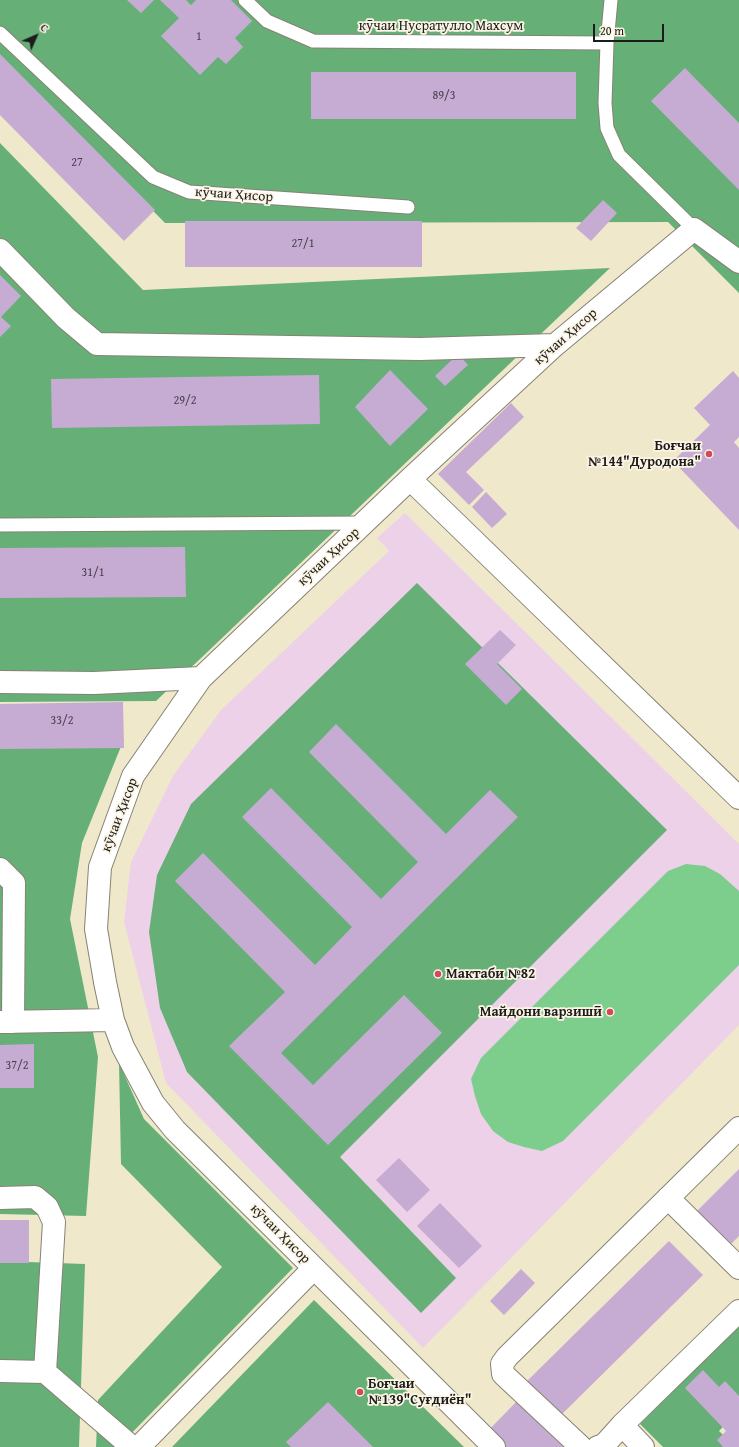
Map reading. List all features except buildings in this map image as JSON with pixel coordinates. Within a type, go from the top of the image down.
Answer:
[{"type":"street","points":[[694,229],[739,262]]},
{"type":"street","name":"кӯчаи Ҳисор","points":[[139,1447],[314,1268],[175,1130],[153,1103],[123,1047],[113,1020],[96,929],[100,868],[133,776],[200,678],[410,479],[555,345],[694,229]]},
{"type":"street","points":[[0,250],[66,318],[97,344],[414,349],[555,345]]},
{"type":"street","points":[[410,479],[739,798]]},
{"type":"street","points":[[0,682],[94,683],[200,678]]},
{"type":"street","points":[[0,869],[14,883],[7,1022],[113,1020]]},
{"type":"street","points":[[581,1447],[503,1374],[502,1364],[507,1357],[739,1128]]},
{"type":"street","points":[[0,1198],[35,1197],[47,1207],[54,1222],[45,1372]]},
{"type":"street","points":[[668,1198],[739,1268]]},
{"type":"street","points":[[314,1268],[494,1447]]},
{"type":"street","points":[[598,1447],[604,1444],[739,1311]]},
{"type":"street","points":[[0,1371],[45,1372],[132,1447]]},
{"type":"street","points":[[622,1425],[642,1447]]},
{"type":"lane","name":"кӯчаи Hусратулло Махсум","points":[[245,0],[267,21],[313,41],[607,43]]},
{"type":"lane","points":[[611,0],[607,43],[605,103],[608,128],[619,155],[694,229]]},
{"type":"lane","name":"кӯчаи Ҳисор","points":[[0,33],[153,176],[189,192],[408,207]]},
{"type":"lane","points":[[0,525],[365,523]]},
{"type":"shaded area","name":"Мактаби №82","points":[[405,513],[739,844],[739,1025],[423,1348],[166,1083],[124,922],[131,862],[173,776],[221,710],[389,551],[377,538]]},
{"type":"green space","points":[[0,0],[739,0],[739,293],[668,222],[165,223],[0,56]]},
{"type":"green space","points":[[0,143],[143,290],[610,268],[156,701],[0,702]]},
{"type":"green space","points":[[417,583],[667,830],[340,1157],[456,1278],[421,1313],[187,1072],[160,1008],[149,932],[157,875],[191,804]]},
{"type":"green space","points":[[0,739],[124,739],[82,843],[70,919],[98,1057],[86,1216],[0,1214]]},
{"type":"green space","name":"Майдони варзишӣ","points":[[686,864],[705,866],[720,874],[739,891],[739,965],[563,1141],[542,1151],[508,1142],[493,1131],[481,1114],[475,1096],[471,1079],[481,1058],[668,871]]},
{"type":"green space","points":[[119,1063],[144,1119],[293,1268],[118,1447],[96,1447],[98,1400],[222,1267],[121,1164]]},
{"type":"green space","points":[[0,1261],[85,1264],[79,1447],[0,1447]]},
{"type":"green space","points":[[314,1300],[464,1447],[172,1447]]},
{"type":"green space","points":[[739,1325],[739,1410],[719,1431],[736,1447],[663,1447],[640,1424]]},
{"type":"place","name":"Боғчаи №144\"Дуродона\"","points":[[709,454]]},
{"type":"place","name":"Мактаби №82","points":[[438,974]]},
{"type":"place","name":"Майдони варзишӣ","points":[[610,1012]]},
{"type":"place","name":"Боғчаи №139\"Суғдиён\"","points":[[360,1392]]}]
